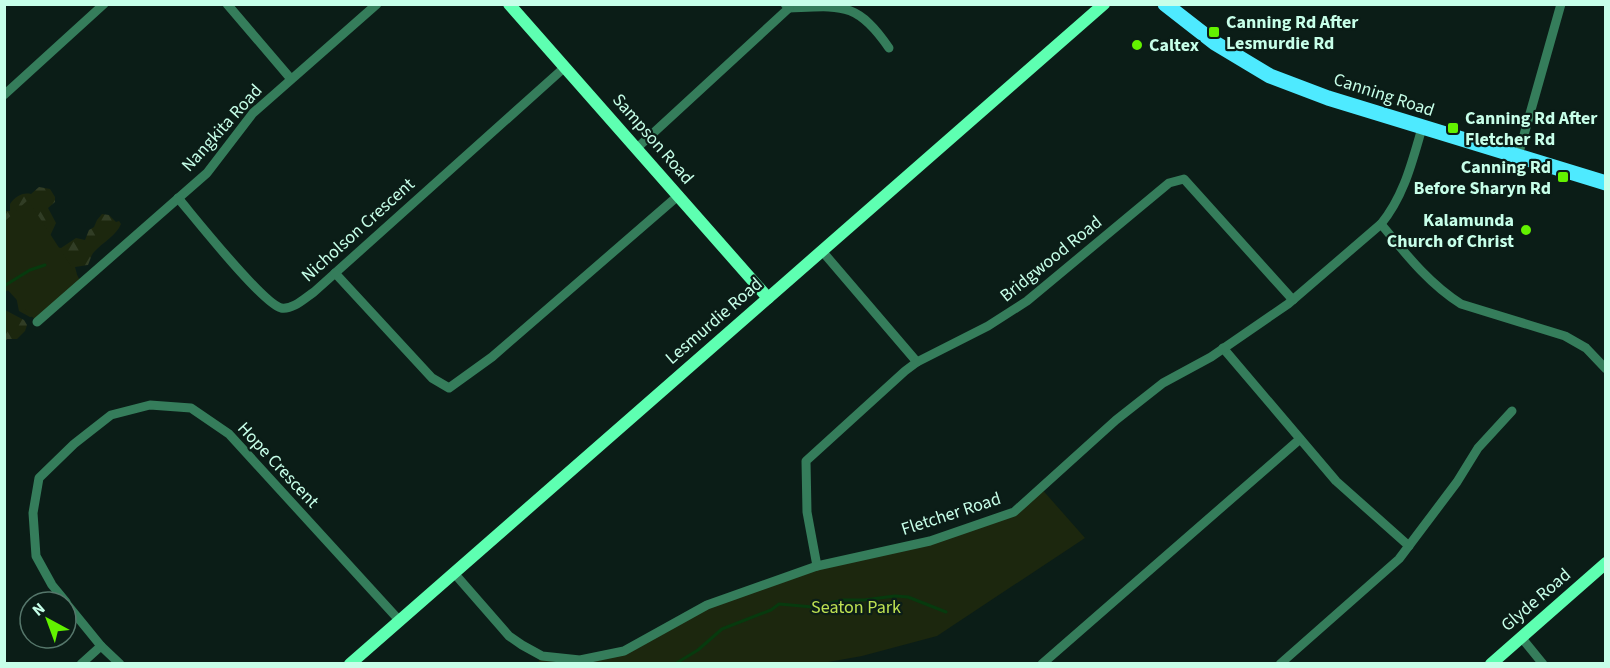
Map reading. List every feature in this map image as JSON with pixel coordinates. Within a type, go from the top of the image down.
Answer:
[{"type":"main road","name":"Sampson Road","points":[[509,4],[768,298]]},
{"type":"main road","name":"Lesmurdie Road","points":[[350,663],[1104,5]]},
{"type":"main road","name":"Canning Road","points":[[1167,5],[1215,43],[1270,76],[1328,98],[1605,183]]},
{"type":"main road","name":"Glyde Road","points":[[1491,663],[1605,563]]},
{"type":"street","points":[[4,95],[104,4]]},
{"type":"street","points":[[227,4],[291,79]]},
{"type":"street","name":"Nangkita Road","points":[[37,322],[207,173],[253,113],[377,4]]},
{"type":"street","points":[[1518,156],[1561,4]]},
{"type":"street","points":[[637,148],[787,6],[836,6],[857,13],[879,34],[889,48]]},
{"type":"street","name":"Nicholson Crescent","points":[[178,198],[261,295],[280,308],[291,308],[314,292],[565,67]]},
{"type":"street","name":"Fletcher Road","points":[[454,573],[509,636],[540,660],[580,660],[624,651],[707,605],[817,566],[930,542],[1014,512],[1116,420],[1163,383],[1223,348],[1293,300],[1381,224],[1393,210],[1401,194],[1422,128]]},
{"type":"street","name":"Bridgwood Road","points":[[817,566],[807,512],[806,462],[917,362],[1006,316],[1040,291],[1169,183],[1184,179],[1293,300]]},
{"type":"street","points":[[335,273],[432,378],[448,388],[492,357],[679,195]]},
{"type":"street","points":[[1381,224],[1424,274],[1461,304],[1565,336],[1586,348],[1605,369]]},
{"type":"street","points":[[822,251],[917,362]]},
{"type":"street","points":[[1223,348],[1335,481],[1408,546]]},
{"type":"street","name":"Hope Crescent","points":[[56,590],[36,556],[33,513],[39,478],[74,444],[111,415],[150,405],[191,408],[229,434],[399,620]]},
{"type":"street","points":[[1280,663],[1399,559],[1457,482],[1483,442],[1512,411]]},
{"type":"street","points":[[1042,663],[1300,439]]},
{"type":"street","name":"Hope Crescent","points":[[78,617],[101,646],[120,663]]},
{"type":"street","points":[[1521,638],[1543,663]]},
{"type":"street","points":[[81,663],[101,646]]},
{"type":"green space","points":[[39,187],[50,189],[55,197],[55,202],[48,208],[56,223],[50,236],[56,247],[61,248],[76,238],[85,240],[89,230],[94,227],[102,214],[109,215],[121,224],[113,235],[93,253],[88,265],[75,267],[79,282],[36,316],[30,317],[19,311],[15,291],[10,289],[5,292],[4,211],[10,211],[10,204],[16,197],[31,194]]},
{"type":"green space","points":[[28,200],[82,283],[37,322],[5,287],[5,221]]},
{"type":"green space","points":[[5,310],[24,320],[27,325],[25,331],[17,339],[7,339],[5,342]]},
{"type":"green space","name":"Seaton Park","points":[[1040,487],[1085,538],[937,636],[862,656],[817,664],[537,664],[542,656],[580,660],[624,651],[707,605],[817,566],[930,541],[1014,512]]},
{"type":"waterway","points":[[4,286],[30,270],[45,265]]},
{"type":"waterway","points":[[675,664],[698,650],[722,629],[771,610],[779,604],[813,607],[843,600],[895,596],[908,597],[946,612]]},
{"type":"place","name":"Canning Rd After Lesmurdie Rd","points":[[1214,32]]},
{"type":"place","name":"Caltex","points":[[1137,45]]},
{"type":"place","name":"Canning Rd After Fletcher Rd","points":[[1453,128]]},
{"type":"place","name":"Canning Rd Before Sharyn Rd","points":[[1563,177]]},
{"type":"place","name":"Kalamunda Church of Christ","points":[[1526,230]]}]
